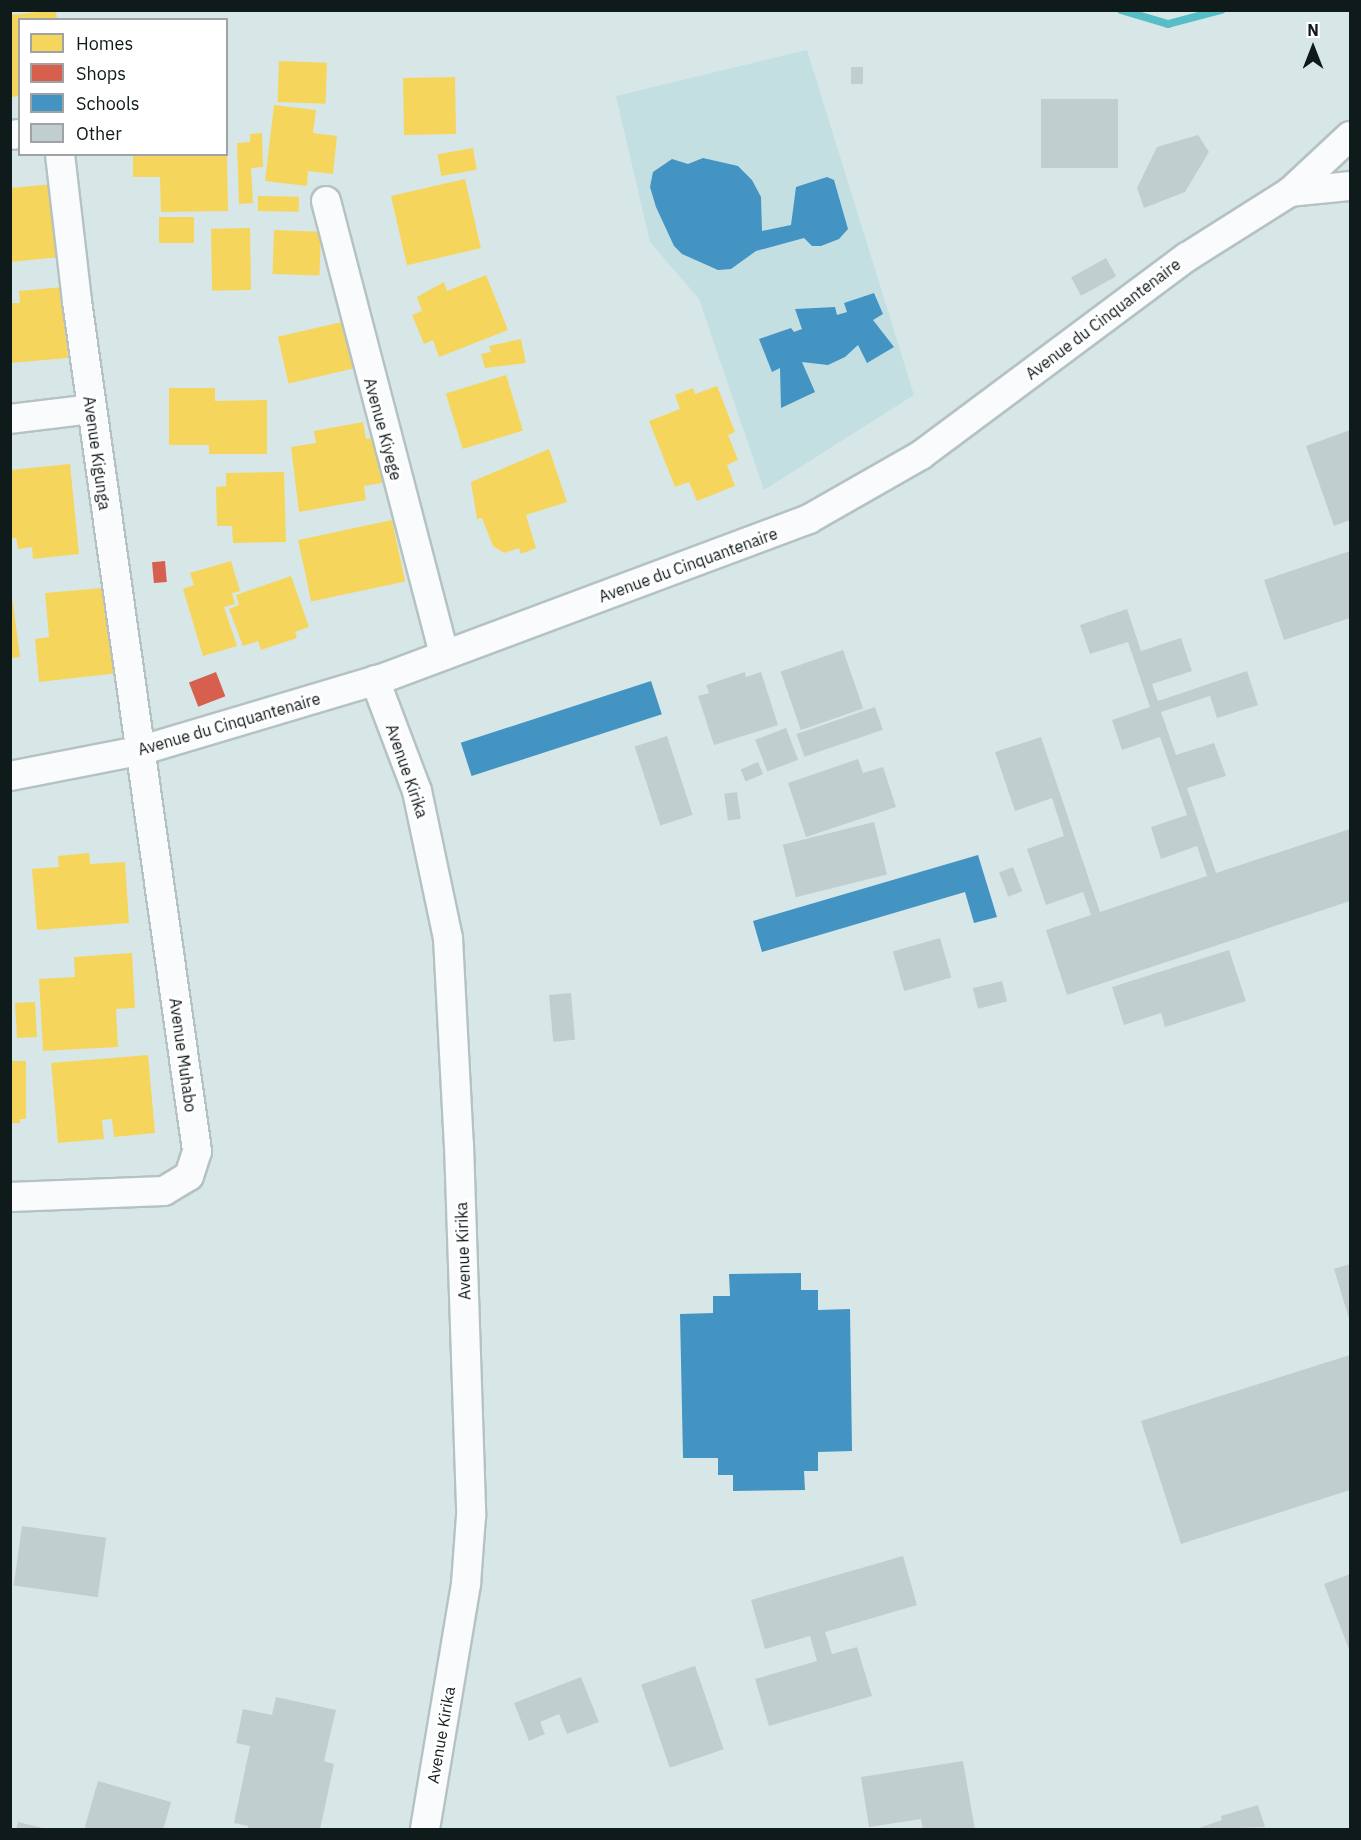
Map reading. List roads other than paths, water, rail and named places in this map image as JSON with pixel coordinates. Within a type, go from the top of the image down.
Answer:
[{"type":"street","points":[[1290,192],[1350,136]]},
{"type":"street","name":"Avenue Kigunga","points":[[60,156],[91,409],[138,751]]},
{"type":"street","points":[[1290,192],[1350,186]]},
{"type":"street","name":"Avenue du Cinquantenaire","points":[[10,776],[138,751],[375,681],[809,519],[921,455],[1187,256],[1290,192]]},
{"type":"street","name":"Avenue Kiyege","points":[[326,201],[444,655]]},
{"type":"street","points":[[10,419],[91,409]]},
{"type":"street","name":"Avenue Kirika","points":[[375,681],[417,791],[448,938],[459,1145],[471,1516],[466,1584],[425,1830]]},
{"type":"street","name":"Avenue Muhabo","points":[[10,1197],[156,1192],[180,1185],[194,1166],[197,1151],[138,751]]},
{"type":"waterway","points":[[1121,10],[1168,24],[1221,10]]}]
